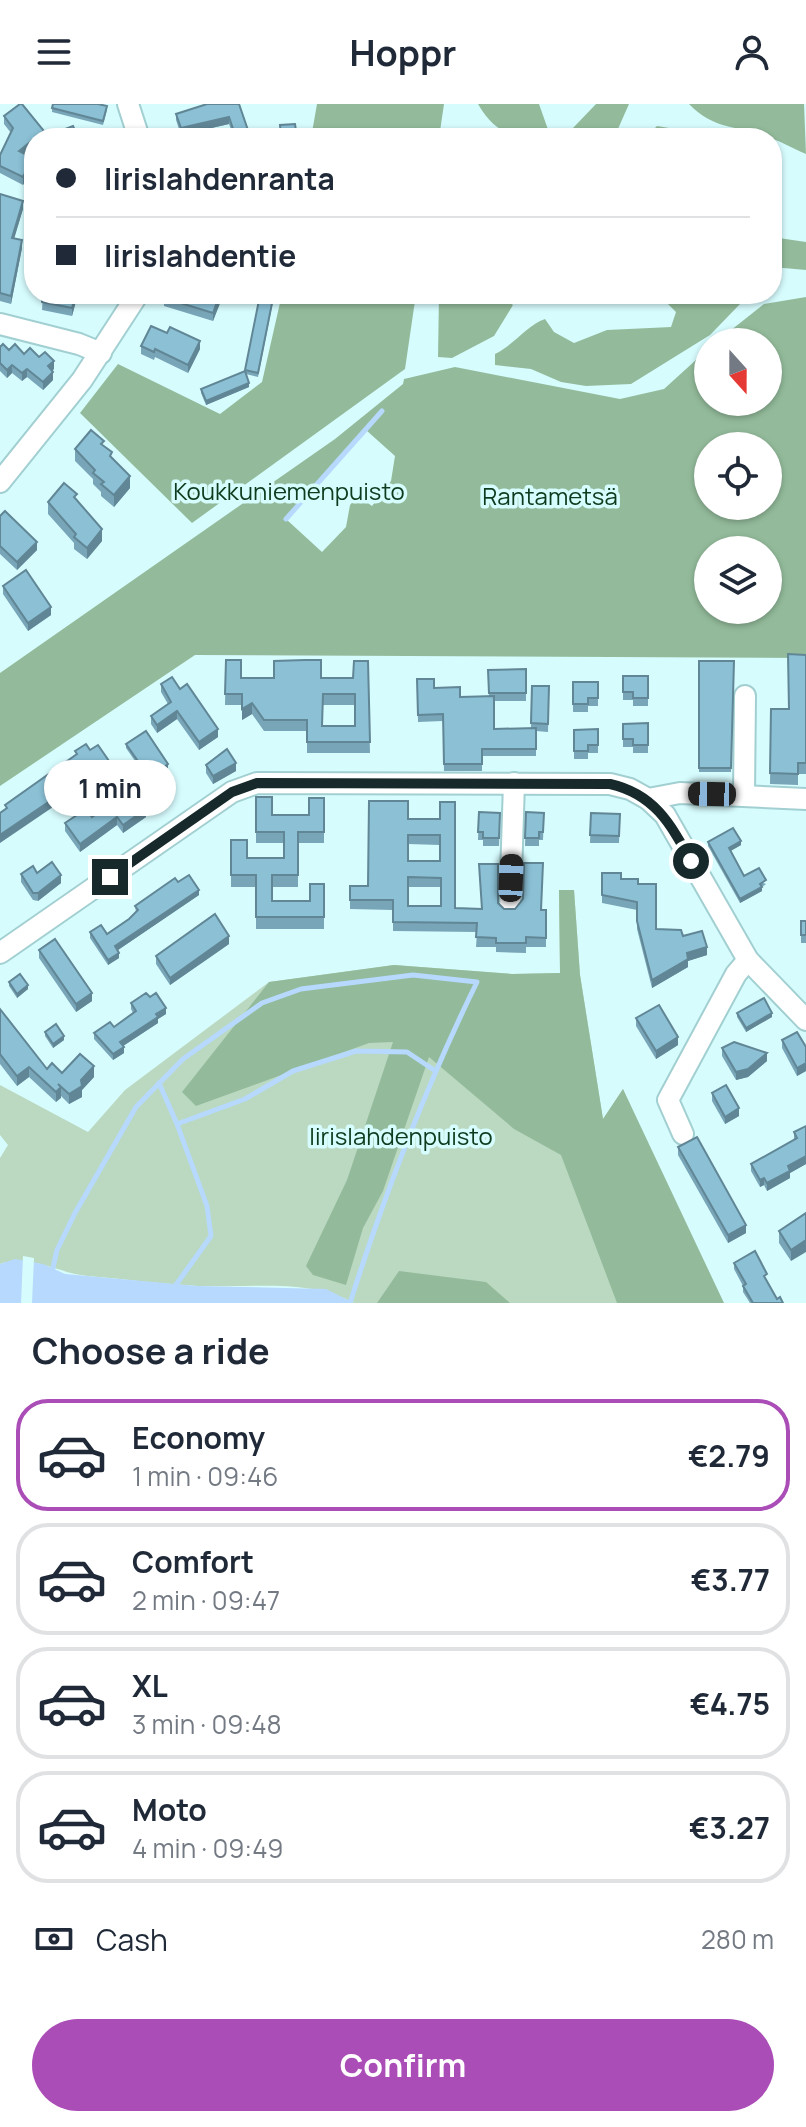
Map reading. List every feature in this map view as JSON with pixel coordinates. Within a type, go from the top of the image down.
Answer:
[{"type":"street","points":[[128,104],[136,128]]},
{"type":"street","points":[[0,482],[101,353],[132,304]]},
{"type":"street","points":[[0,324],[101,353]]},
{"type":"street","points":[[744,794],[745,696]]},
{"type":"street","points":[[0,953],[245,785],[296,782],[610,784],[630,789],[648,799],[665,815],[748,960],[806,1020]]},
{"type":"street","points":[[510,907],[514,783]]},
{"type":"street","points":[[648,799],[680,793],[806,799]]},
{"type":"street","points":[[683,1134],[668,1100],[736,974],[748,960]]},
{"type":"green space","points":[[317,104],[444,104],[440,128],[313,128]]},
{"type":"green space","points":[[478,104],[539,104],[547,128],[499,128]]},
{"type":"green space","points":[[596,104],[629,104],[618,128],[573,128]]},
{"type":"green space","points":[[689,104],[804,104],[806,154],[782,143],[782,128],[733,128],[716,123]]},
{"type":"green space","points":[[782,238],[806,242],[806,270],[782,268]]},
{"type":"green space","name":"Rantametsä","points":[[806,297],[806,658],[195,655],[0,786],[0,673],[335,439],[403,384],[404,379],[455,367],[620,399],[664,389],[694,362],[694,416],[782,416],[782,328],[734,328],[764,304],[782,304],[782,301]],"holes":[[[366,430],[395,456],[391,481],[372,506],[358,496],[350,505],[346,527],[322,552],[286,519]]]},
{"type":"green space","points":[[280,304],[415,304],[405,369],[192,523],[80,413],[118,364],[220,414],[262,382]]},
{"type":"green space","points":[[439,304],[513,305],[494,336],[452,358],[438,357]]},
{"type":"green space","points":[[668,304],[740,304],[717,328],[694,328],[694,345],[631,384],[586,386],[561,382],[531,369],[495,365],[495,354],[545,319],[554,332],[574,343],[607,330],[671,327],[676,312]]},
{"type":"green space","name":"Iirislahdenpuisto","points":[[559,890],[574,890],[580,975],[603,1119],[623,1089],[652,1157],[656,1303],[354,1303],[336,1295],[298,1287],[184,1285],[88,1276],[22,1261],[0,1264],[0,1158],[8,1145],[0,1135],[0,1085],[88,1132],[125,1090],[269,982],[394,965],[512,974],[560,973]]},
{"type":"green space","points":[[559,890],[574,890],[580,975],[603,1119],[623,1089],[724,1303],[617,1303],[561,1155],[514,1129],[429,1057],[383,1191],[363,1228],[346,1285],[313,1275],[306,1266],[347,1180],[393,1042],[369,1043],[196,1106],[182,1092],[269,982],[394,965],[512,974],[560,973]]},
{"type":"green space","points":[[399,1271],[486,1282],[510,1303],[377,1303]]},
{"type":"water","points":[[15,1259],[43,1264],[65,1274],[197,1286],[326,1289],[354,1303],[0,1303],[0,1264]]},
{"type":"pier","points":[[23,1256],[34,1258],[32,1303],[21,1303]]},
{"type":"building","points":[[22,104],[42,128],[24,128],[24,147],[19,151],[24,154],[23,177],[0,166],[0,155],[13,128],[4,116]]},
{"type":"building","points":[[53,104],[107,106],[103,121],[52,108]]},
{"type":"building","points":[[207,104],[239,104],[247,128],[233,128],[229,117],[181,128],[176,114]]},
{"type":"building","points":[[295,124],[296,128],[280,128],[280,125]]},
{"type":"building","points":[[0,194],[23,201],[12,238],[22,240],[11,296],[0,293]]},
{"type":"building","points":[[52,304],[73,304],[72,308]]},
{"type":"building","points":[[184,304],[216,304],[213,313]]},
{"type":"building","points":[[258,304],[272,304],[258,373],[245,370]]},
{"type":"building","points":[[151,326],[167,333],[170,327],[200,341],[188,365],[155,349],[154,352],[141,346]]},
{"type":"building","points":[[3,344],[9,350],[15,344],[24,354],[30,348],[39,357],[45,352],[54,361],[48,366],[53,372],[43,382],[27,369],[22,373],[12,365],[7,370],[0,363],[0,347]]},
{"type":"building","points":[[245,371],[249,383],[206,401],[201,389]]},
{"type":"building","points":[[91,430],[104,441],[101,444],[112,452],[110,456],[130,476],[114,495],[101,484],[104,482],[75,449]]},
{"type":"building","points":[[64,483],[77,494],[74,497],[102,529],[87,548],[74,537],[76,534],[48,502]]},
{"type":"building","points":[[5,511],[37,542],[17,562],[0,546],[0,516]]},
{"type":"building","points":[[26,570],[51,607],[28,623],[3,586]]},
{"type":"building","points":[[788,654],[806,655],[806,763],[798,763],[798,774],[770,773],[771,709],[789,709]]},
{"type":"building","points":[[226,660],[241,660],[241,678],[274,678],[274,661],[321,660],[321,678],[353,678],[354,661],[368,661],[370,742],[307,742],[307,720],[264,720],[252,703],[242,709],[242,694],[225,694]],"holes":[[[323,694],[355,694],[355,726],[322,726]]]},
{"type":"building","points":[[699,661],[734,661],[731,768],[699,768]]},
{"type":"building","points":[[526,669],[526,693],[489,693],[488,670]]},
{"type":"building","points":[[623,676],[648,676],[648,698],[633,698],[633,692],[623,692]]},
{"type":"building","points":[[172,677],[180,689],[187,684],[218,729],[199,742],[177,711],[157,725],[151,716],[171,702],[161,684]]},
{"type":"building","points":[[417,679],[434,679],[434,688],[460,687],[460,697],[494,696],[494,729],[536,728],[536,749],[482,749],[482,764],[444,764],[443,714],[418,715]]},
{"type":"building","points":[[573,682],[598,682],[598,698],[588,698],[588,704],[573,704]]},
{"type":"building","points":[[532,686],[549,686],[548,724],[531,723]]},
{"type":"building","points":[[648,723],[648,745],[633,745],[633,739],[623,739],[623,724]]},
{"type":"building","points":[[598,729],[598,745],[588,745],[588,751],[574,751],[574,730]]},
{"type":"building","points":[[146,731],[168,764],[149,777],[126,744]]},
{"type":"building","points":[[86,744],[90,750],[98,745],[109,761],[0,835],[0,813],[7,808],[5,805],[77,754],[75,751]]},
{"type":"building","points":[[227,749],[236,763],[213,776],[206,765]]},
{"type":"building","points":[[137,796],[146,809],[123,825],[117,817],[80,844],[65,823],[86,809],[92,817],[120,797],[126,805]]},
{"type":"building","points":[[256,797],[272,797],[272,815],[309,815],[309,798],[324,798],[324,832],[298,832],[298,875],[272,875],[272,901],[310,901],[310,884],[324,884],[324,917],[256,917],[256,875],[231,875],[231,840],[247,840],[247,858],[284,858],[284,832],[256,832]]},
{"type":"building","points":[[369,801],[408,801],[408,819],[440,819],[440,802],[455,802],[455,908],[482,909],[479,864],[498,864],[498,903],[504,909],[515,909],[523,899],[524,863],[543,863],[541,910],[546,910],[546,938],[526,937],[526,943],[496,943],[496,938],[476,937],[477,923],[393,922],[393,900],[350,900],[350,886],[368,886]],"holes":[[[408,835],[440,835],[440,861],[408,861]],[[408,877],[441,878],[441,906],[408,906]]]},
{"type":"building","points":[[479,812],[500,813],[499,838],[483,838],[483,832],[478,832]]},
{"type":"building","points":[[526,812],[544,813],[543,832],[539,832],[539,838],[525,838]]},
{"type":"building","points":[[591,813],[620,814],[619,836],[590,835]]},
{"type":"building","points":[[733,828],[741,841],[729,848],[744,876],[759,868],[766,880],[760,884],[762,887],[740,899],[708,842]]},
{"type":"building","points":[[52,862],[61,875],[38,893],[33,893],[21,874],[33,866],[37,873]]},
{"type":"building","points":[[602,873],[621,873],[621,879],[638,879],[638,884],[656,884],[656,929],[681,930],[683,936],[702,931],[707,947],[687,953],[688,959],[652,980],[637,921],[637,902],[602,895]]},
{"type":"building","points":[[189,875],[199,890],[115,946],[119,953],[108,960],[90,932],[101,925],[107,934],[138,910],[135,906],[175,878],[178,882]]},
{"type":"building","points":[[215,914],[229,936],[170,978],[156,956]]},
{"type":"building","points":[[801,921],[806,921],[806,935],[801,935]]},
{"type":"building","points":[[55,939],[92,993],[76,1004],[39,950]]},
{"type":"building","points":[[20,974],[28,985],[17,994],[9,982]]},
{"type":"building","points":[[146,993],[150,997],[156,993],[166,1008],[156,1014],[158,1017],[120,1042],[124,1047],[113,1054],[94,1033],[110,1022],[114,1027],[136,1011],[131,1003]]},
{"type":"building","points":[[764,998],[772,1013],[746,1028],[737,1013]]},
{"type":"building","points":[[659,1005],[678,1037],[656,1051],[636,1018]]},
{"type":"building","points":[[0,1009],[47,1069],[52,1063],[62,1073],[80,1054],[94,1066],[81,1080],[82,1086],[69,1094],[58,1084],[61,1087],[56,1092],[29,1067],[17,1076],[0,1054]]},
{"type":"building","points":[[56,1024],[64,1036],[53,1044],[45,1032]]},
{"type":"building","points":[[797,1032],[806,1047],[806,1063],[797,1068],[782,1040]]},
{"type":"building","points":[[734,1042],[767,1053],[748,1069],[736,1072],[722,1048]]},
{"type":"building","points":[[726,1085],[739,1108],[725,1117],[712,1093]]},
{"type":"building","points":[[806,1126],[806,1156],[788,1166],[790,1171],[767,1183],[764,1178],[760,1180],[751,1164],[797,1138],[794,1132]]},
{"type":"building","points":[[697,1137],[746,1225],[728,1235],[678,1147]]},
{"type":"building","points":[[806,1213],[806,1240],[791,1250],[779,1231]]},
{"type":"building","points":[[755,1251],[767,1274],[764,1276],[777,1299],[780,1297],[783,1303],[753,1303],[743,1286],[746,1284],[734,1263]]},
{"type":"waterway","points":[[286,519],[382,411]]},
{"type":"waterway","points":[[52,1272],[57,1250],[75,1213],[136,1107],[183,1059],[262,1003],[301,989],[413,975],[477,982],[408,1140],[350,1303]]},
{"type":"waterway","points":[[159,1083],[177,1124],[245,1099],[293,1071],[356,1051],[407,1052],[434,1070]]},
{"type":"waterway","points":[[173,1289],[211,1236],[207,1206],[177,1124]]},
{"type":"route","points":[[110,877],[232,792],[257,783],[610,784],[630,789],[648,799],[665,815],[691,861]]},
{"type":"park label","name":"Koukkuniemenpuisto","points":[[289,490]]}]
